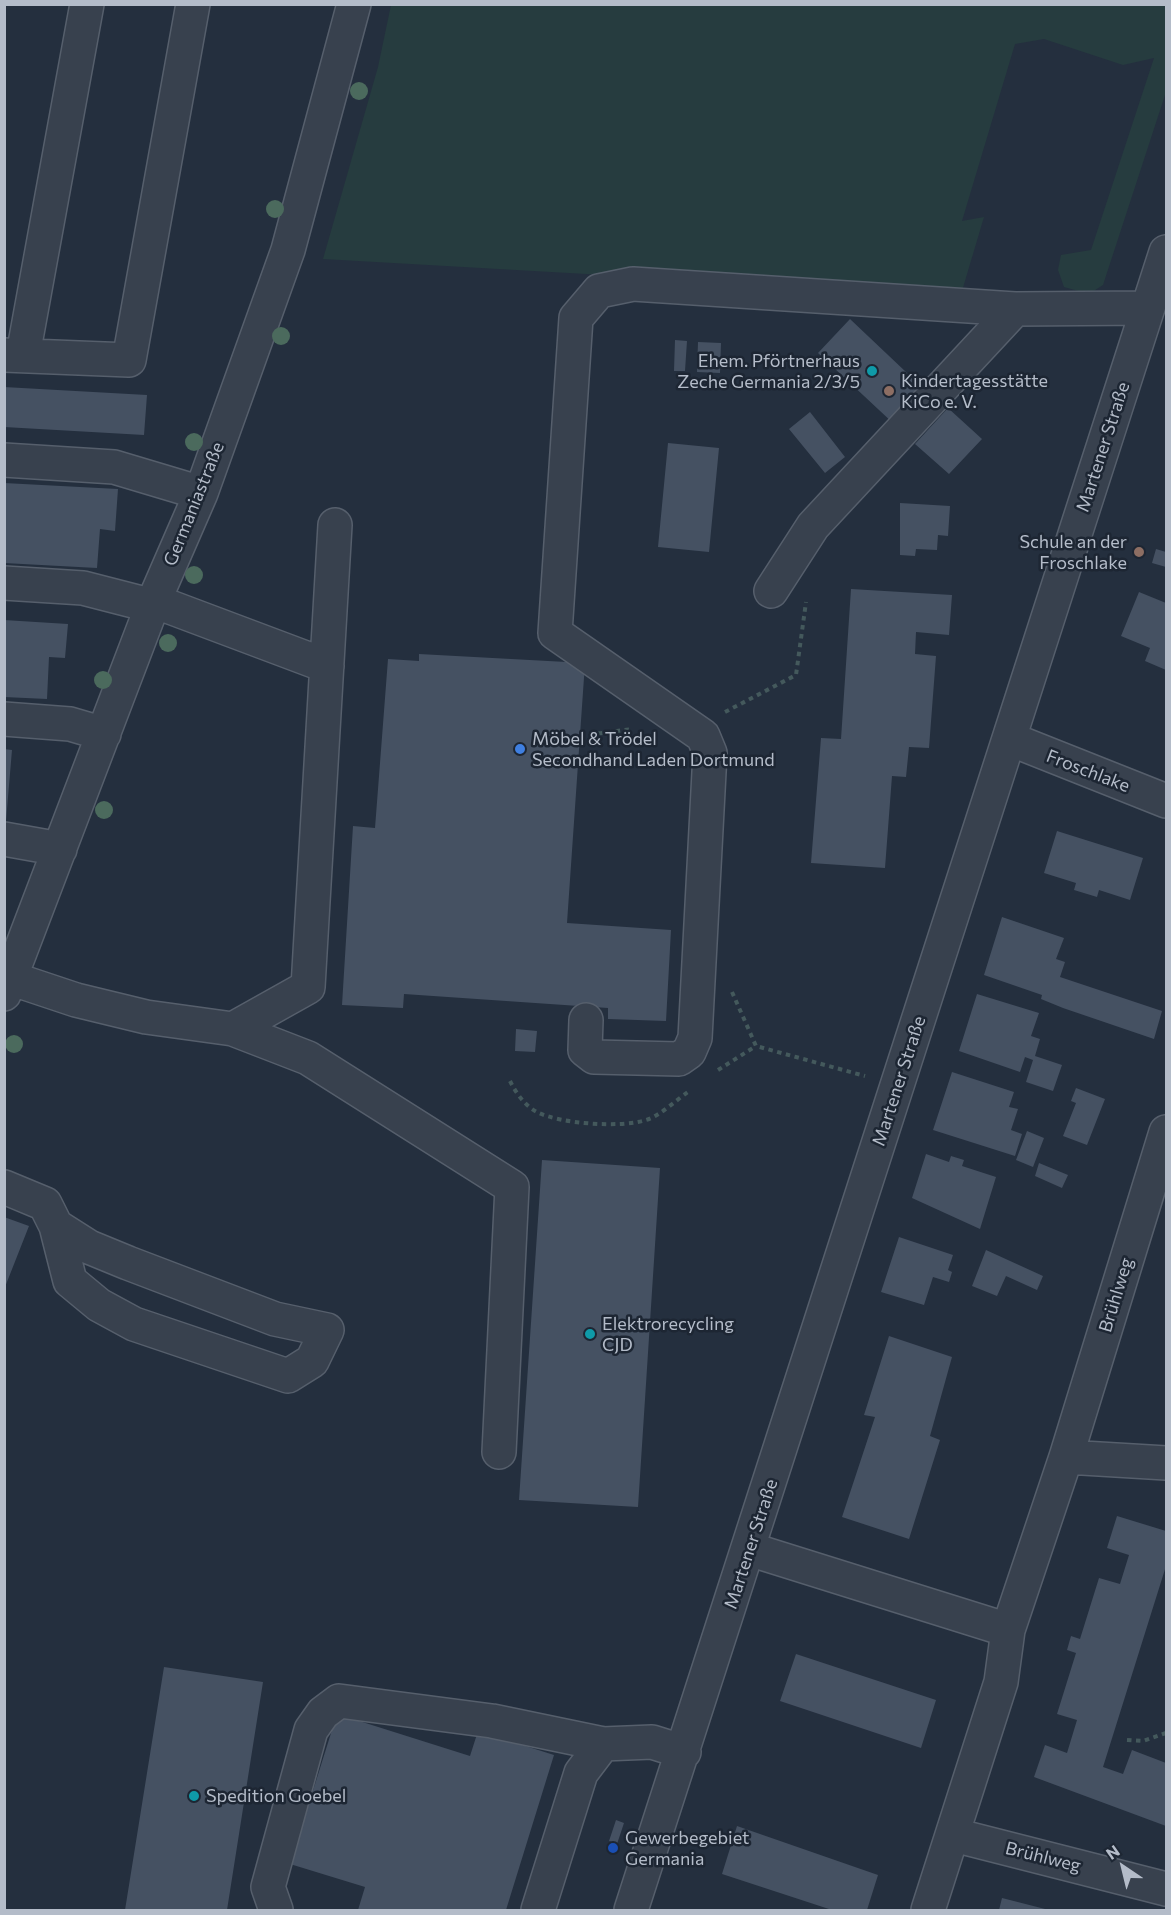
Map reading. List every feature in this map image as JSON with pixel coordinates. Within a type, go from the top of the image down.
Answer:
[{"type":"street","points":[[87,4],[14,355],[129,360],[187,6]]},
{"type":"street","name":"Germaniastraße","points":[[7,986],[153,604],[201,493],[288,250],[354,4]]},
{"type":"street","name":"Martener Straße","points":[[631,1911],[750,1549],[898,1079],[1167,252]]},
{"type":"street","points":[[586,1020],[585,1050],[594,1057],[679,1059],[689,1053],[695,1038],[710,753],[703,736],[555,633],[576,318],[600,291],[633,284],[1015,309],[1148,308]]},
{"type":"street","points":[[771,591],[813,526],[1015,309]]},
{"type":"street","points":[[4,460],[114,467],[201,493]]},
{"type":"street","points":[[233,1029],[308,987],[335,525]]},
{"type":"street","points":[[4,583],[83,588],[153,604],[327,666]]},
{"type":"street","points":[[4,719],[70,724],[104,734]]},
{"type":"street","name":"Froschlake","points":[[1010,739],[1167,801]]},
{"type":"street","points":[[4,839],[60,849]]},
{"type":"street","points":[[7,986],[146,1017],[233,1029],[308,1058],[512,1187],[499,1452]]},
{"type":"street","name":"Brühlweg","points":[[928,1911],[1001,1682],[1008,1630],[1066,1457],[1167,1132]]},
{"type":"street","points":[[4,1187],[45,1204],[56,1226],[70,1281],[99,1305],[134,1324],[288,1376],[312,1361],[327,1330],[275,1319],[160,1275],[89,1247],[56,1226]]},
{"type":"street","points":[[1066,1457],[1167,1462]]},
{"type":"street","points":[[750,1549],[1008,1630]]},
{"type":"street","points":[[276,1911],[268,1887],[311,1730],[322,1713],[339,1701],[492,1721],[603,1744],[652,1742],[684,1752]]},
{"type":"street","points":[[538,1911],[581,1773],[603,1744]]},
{"type":"street","name":"Brühlweg","points":[[954,1835],[1167,1888]]},
{"type":"path","points":[[703,736],[728,707],[796,675],[807,592]]},
{"type":"path","points":[[728,983],[756,1046]]},
{"type":"path","points":[[713,1073],[756,1046],[857,1075],[898,1079]]},
{"type":"path","points":[[510,1081],[517,1095],[536,1112],[555,1118],[601,1124],[647,1120],[694,1087]]},
{"type":"path","points":[[1127,1740],[1143,1741],[1167,1733]]},
{"type":"green space","points":[[391,5],[1166,5],[1166,92],[1103,285],[1089,294],[1064,287],[1058,270],[1061,255],[1091,250],[1154,58],[1123,65],[1044,39],[1015,44],[962,221],[984,217],[962,291],[762,284],[323,259],[378,67]]},
{"type":"building","name":"Ehem. Pförtnerhaus Zeche Germania 2/3/5","points":[[850,319],[925,390],[894,424],[818,353]]},
{"type":"building","points":[[675,340],[687,341],[685,371],[674,371]]},
{"type":"building","points":[[698,342],[721,343],[720,373],[697,372]]},
{"type":"building","points":[[4,387],[147,395],[144,435],[4,427]]},
{"type":"building","points":[[948,408],[982,439],[949,474],[915,444]]},
{"type":"building","points":[[810,412],[845,457],[825,473],[789,429]]},
{"type":"building","points":[[668,443],[719,448],[709,552],[658,547]]},
{"type":"building","points":[[4,483],[118,489],[115,531],[100,529],[97,568],[4,563]]},
{"type":"building","points":[[900,503],[950,506],[948,536],[938,535],[937,550],[916,549],[915,556],[900,555]]},
{"type":"building","points":[[1156,549],[1166,552],[1166,567],[1152,563]]},
{"type":"building","points":[[851,589],[952,595],[949,635],[916,632],[915,654],[936,656],[929,748],[909,747],[906,777],[892,776],[885,868],[811,863],[821,738],[841,739]]},
{"type":"building","points":[[1139,592],[1166,603],[1166,670],[1145,661],[1150,648],[1121,636]]},
{"type":"building","points":[[4,620],[68,624],[65,658],[49,657],[47,699],[4,697]]},
{"type":"building","points":[[419,654],[585,663],[567,923],[671,930],[666,1021],[608,1019],[608,1008],[404,994],[403,1008],[342,1005],[353,826],[375,828],[388,659],[419,661]]},
{"type":"building","points":[[4,749],[12,750],[6,821],[4,821]]},
{"type":"building","points":[[1057,831],[1143,858],[1130,900],[1099,890],[1097,897],[1074,890],[1076,883],[1044,873]]},
{"type":"building","points":[[1002,917],[1064,938],[1056,959],[1065,962],[1060,977],[1162,1011],[1154,1039],[1063,1008],[1041,999],[1042,995],[984,975]]},
{"type":"building","points":[[977,994],[1039,1013],[1031,1036],[1040,1039],[1035,1056],[1062,1065],[1053,1091],[1026,1082],[1033,1060],[1025,1057],[1020,1072],[959,1051]]},
{"type":"building","points":[[516,1029],[537,1031],[535,1052],[515,1051]]},
{"type":"building","points":[[952,1072],[1014,1092],[1009,1107],[1018,1109],[1011,1130],[1022,1134],[1015,1156],[933,1130]]},
{"type":"building","points":[[1076,1088],[1105,1099],[1087,1145],[1063,1136],[1076,1103],[1071,1101]]},
{"type":"building","points":[[1027,1131],[1044,1138],[1033,1167],[1016,1160]]},
{"type":"building","points":[[926,1154],[949,1162],[951,1156],[964,1160],[962,1166],[996,1177],[980,1229],[912,1198]]},
{"type":"building","name":"Elektrorecycling CJD","points":[[542,1160],[660,1168],[638,1507],[519,1500]]},
{"type":"building","points":[[1039,1163],[1068,1175],[1062,1188],[1035,1176]]},
{"type":"building","points":[[4,1217],[29,1226],[5,1287],[4,1287]]},
{"type":"building","points":[[899,1237],[953,1255],[948,1270],[952,1272],[949,1282],[933,1277],[924,1305],[881,1292]]},
{"type":"building","points":[[986,1250],[1043,1276],[1037,1290],[1006,1276],[997,1296],[972,1286]]},
{"type":"building","points":[[889,1336],[952,1357],[930,1436],[940,1440],[909,1539],[842,1517],[875,1417],[864,1415]]},
{"type":"building","points":[[1117,1516],[1166,1531],[1166,1566],[1103,1767],[1123,1774],[1132,1750],[1166,1763],[1166,1826],[1034,1777],[1045,1745],[1067,1753],[1077,1720],[1057,1714],[1076,1653],[1067,1650],[1071,1636],[1080,1639],[1099,1578],[1120,1584],[1129,1555],[1107,1548]]},
{"type":"building","points":[[796,1654],[936,1700],[921,1748],[780,1701]]},
{"type":"building","name":"Spedition Goebel","points":[[164,1667],[263,1682],[227,1910],[125,1910]]},
{"type":"building","points":[[337,1714],[470,1756],[478,1731],[554,1755],[506,1910],[358,1910],[365,1887],[290,1864]]},
{"type":"building","points":[[616,1820],[624,1823],[617,1844],[609,1841]]},
{"type":"building","points":[[737,1826],[878,1875],[867,1910],[832,1910],[722,1874]]},
{"type":"building","points":[[1002,1898],[1049,1910],[999,1910]]},
{"type":"place","name":"Ehem. Pförtnerhaus Zeche Germania 2/3/5","points":[[872,371]]},
{"type":"place","name":"Kindertagesstätte KiCo e. V.","points":[[889,391]]},
{"type":"place","name":"Schule an der Froschlake","points":[[1139,552]]},
{"type":"place","name":"Möbel & Trödel Secondhand Laden Dortmund","points":[[520,749]]},
{"type":"place","name":"Elektrorecycling CJD","points":[[590,1334]]},
{"type":"place","name":"Spedition Goebel","points":[[194,1796]]},
{"type":"place","name":"Gewerbegebiet Germania","points":[[613,1848]]}]
